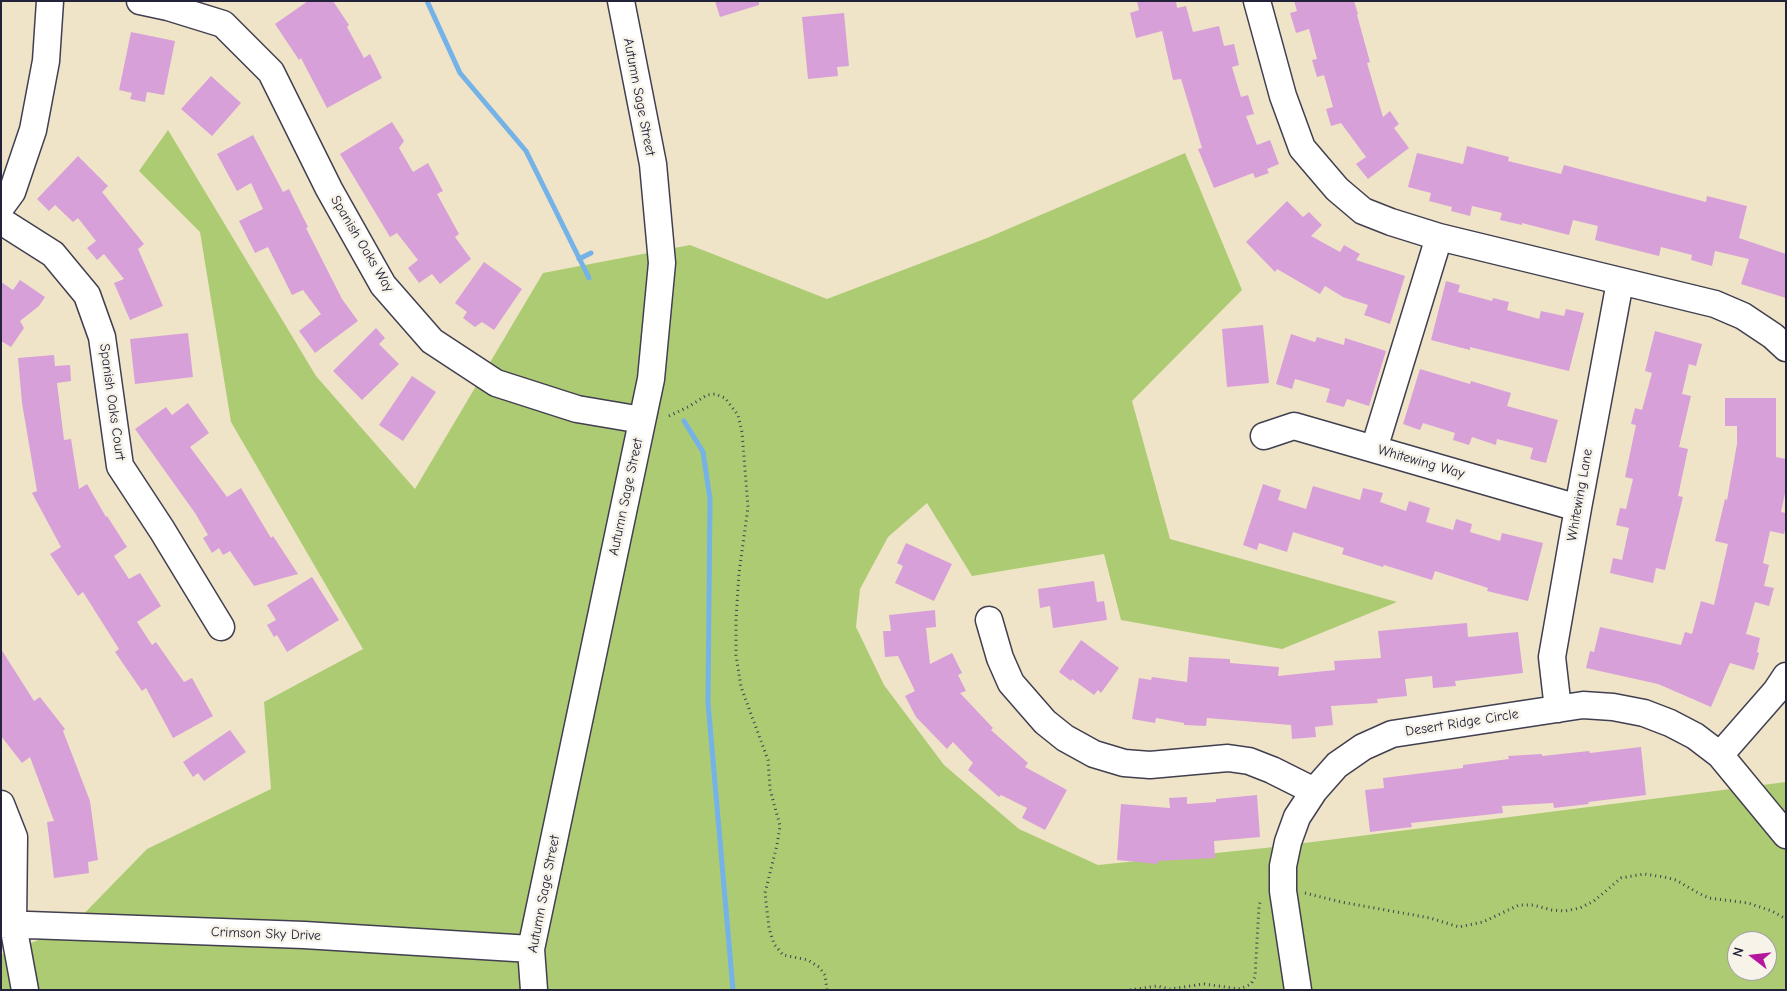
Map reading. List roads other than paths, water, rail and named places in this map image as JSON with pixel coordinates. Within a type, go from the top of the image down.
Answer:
[{"type":"street","points":[[1,207],[12,192],[33,130],[46,61],[50,1]]},
{"type":"street","name":"Spanish Oaks Way","points":[[140,1],[168,6],[223,24],[271,72],[329,189],[383,285],[432,341],[496,383],[577,410],[642,420]]},
{"type":"street","name":"Autumn Sage Street","points":[[534,990],[531,949],[650,379],[662,263],[652,164],[621,1]]},
{"type":"street","points":[[1257,1],[1283,96],[1302,148],[1337,189],[1363,211],[1391,222],[1439,236],[1715,304],[1743,316],[1773,336],[1786,348]]},
{"type":"street","name":"Spanish Oaks Court","points":[[1,221],[53,254],[87,295],[102,337],[120,466],[162,530],[221,627]]},
{"type":"street","points":[[1374,449],[1439,236]]},
{"type":"street","name":"Whitewing Lane","points":[[1558,708],[1552,657],[1620,282]]},
{"type":"street","name":"Whitewing Way","points":[[1264,436],[1294,426],[1578,508]]},
{"type":"street","points":[[989,620],[1000,658],[1011,683],[1046,722],[1065,738],[1094,754],[1124,763],[1150,765],[1228,758],[1249,761],[1314,791]]},
{"type":"street","points":[[1720,755],[1776,691],[1786,676]]},
{"type":"street","name":"Desert Ridge Circle","points":[[1298,990],[1283,891],[1284,866],[1288,842],[1297,817],[1314,791],[1338,765],[1363,747],[1392,734],[1582,705],[1614,707],[1644,713],[1670,723],[1695,736],[1720,755],[1786,835]]},
{"type":"street","points":[[1,804],[14,837],[7,925],[25,990]]},
{"type":"street","name":"Crimson Sky Drive","points":[[7,925],[304,935],[531,949]]},
{"type":"waterway","points":[[427,1],[460,73],[526,151],[589,278]]},
{"type":"waterway","points":[[579,259],[591,253]]},
{"type":"waterway","points":[[684,421],[703,452],[710,499],[708,703],[733,990]]}]
